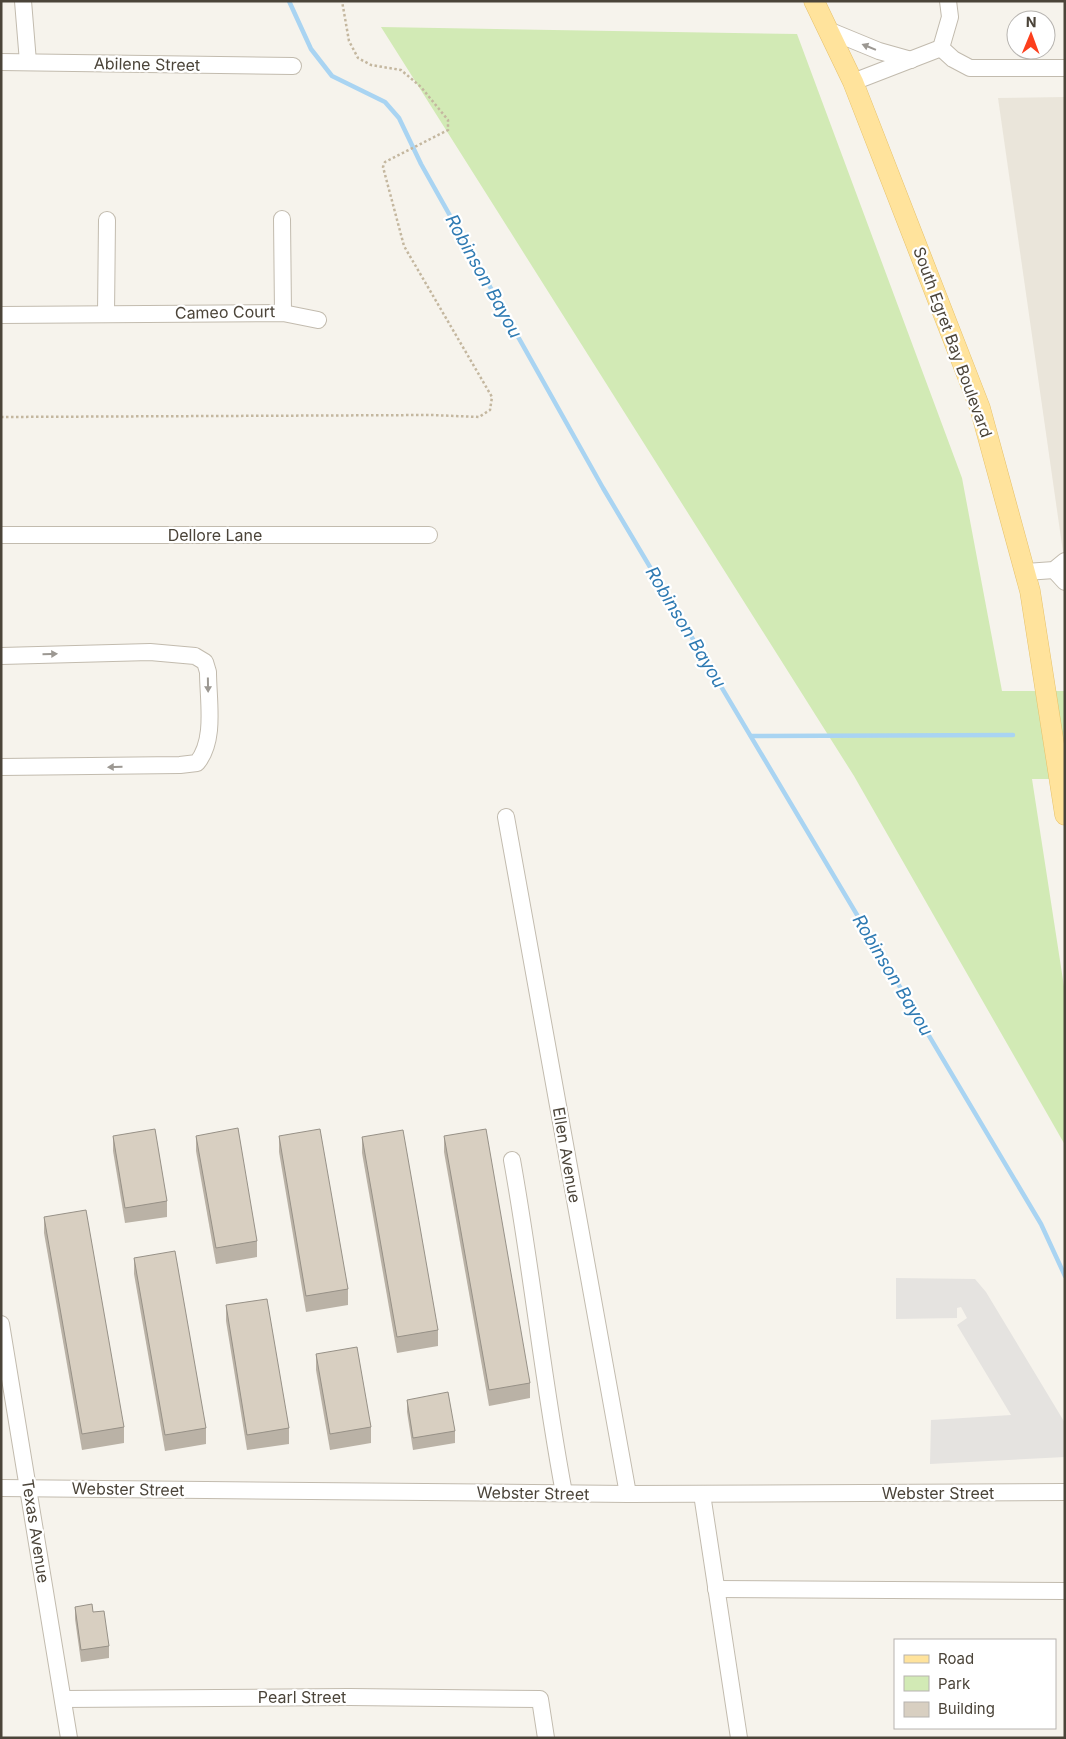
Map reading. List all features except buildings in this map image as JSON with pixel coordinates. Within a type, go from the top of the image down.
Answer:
[{"type":"main road","name":"South Egret Bay Boulevard","points":[[814,1],[853,82],[980,408],[1026,572],[1065,815]]},
{"type":"street","points":[[23,1],[28,62]]},
{"type":"street","points":[[941,48],[950,17],[948,1]]},
{"type":"street","points":[[828,30],[879,51],[911,60]]},
{"type":"street","points":[[853,82],[941,48]]},
{"type":"street","points":[[941,48],[953,59],[970,68],[1065,68]]},
{"type":"street","name":"Abilene Street","points":[[1,62],[293,66]]},
{"type":"street","name":"Cameo Court","points":[[1,315],[283,313],[282,219]]},
{"type":"street","points":[[106,314],[107,220]]},
{"type":"street","points":[[283,313],[318,320]]},
{"type":"street","name":"Dellore Lane","points":[[1,535],[429,535]]},
{"type":"street","points":[[1026,572],[1061,571]]},
{"type":"street","points":[[1,656],[150,652],[195,656],[205,662],[208,672],[208,742],[204,755],[197,763],[180,765],[1,767]]},
{"type":"street","name":"Ellen Avenue","points":[[506,817],[628,1494]]},
{"type":"street","points":[[512,1160],[524,1227],[549,1410],[564,1493]]},
{"type":"street","name":"Texas Avenue","points":[[1,1324],[7,1397],[28,1488],[69,1738]]},
{"type":"street","name":"Webster Street","points":[[1,1488],[628,1494],[1064,1495]]},
{"type":"street","points":[[702,1494],[739,1738]]},
{"type":"street","points":[[716,1589],[1065,1591]]},
{"type":"street","name":"Pearl Street","points":[[63,1699],[349,1697],[540,1699],[546,1738]]},
{"type":"path","points":[[1,417],[432,415],[479,417],[490,410],[492,397],[404,246],[383,167],[388,160],[448,130],[448,120],[421,86],[401,70],[371,65],[358,58],[349,41],[342,1]]},
{"type":"shaded area","points":[[1065,97],[1065,566],[998,98]]},
{"type":"shaded area","points":[[896,1278],[975,1279],[986,1292],[1065,1423],[1065,1457],[930,1464],[931,1420],[1011,1415],[957,1325],[967,1318],[961,1307],[957,1308],[957,1318],[896,1319]]},
{"type":"green space","points":[[381,27],[797,34],[962,478],[1002,691],[1065,691],[1065,779],[1032,779],[1065,993],[1065,1145],[854,776]]},
{"type":"waterway","name":"Robinson Bayou","points":[[289,1],[311,49],[332,76],[385,102],[399,118],[421,164],[603,488],[1041,1224],[1065,1276]]},
{"type":"waterway","points":[[751,736],[1013,735]]}]
